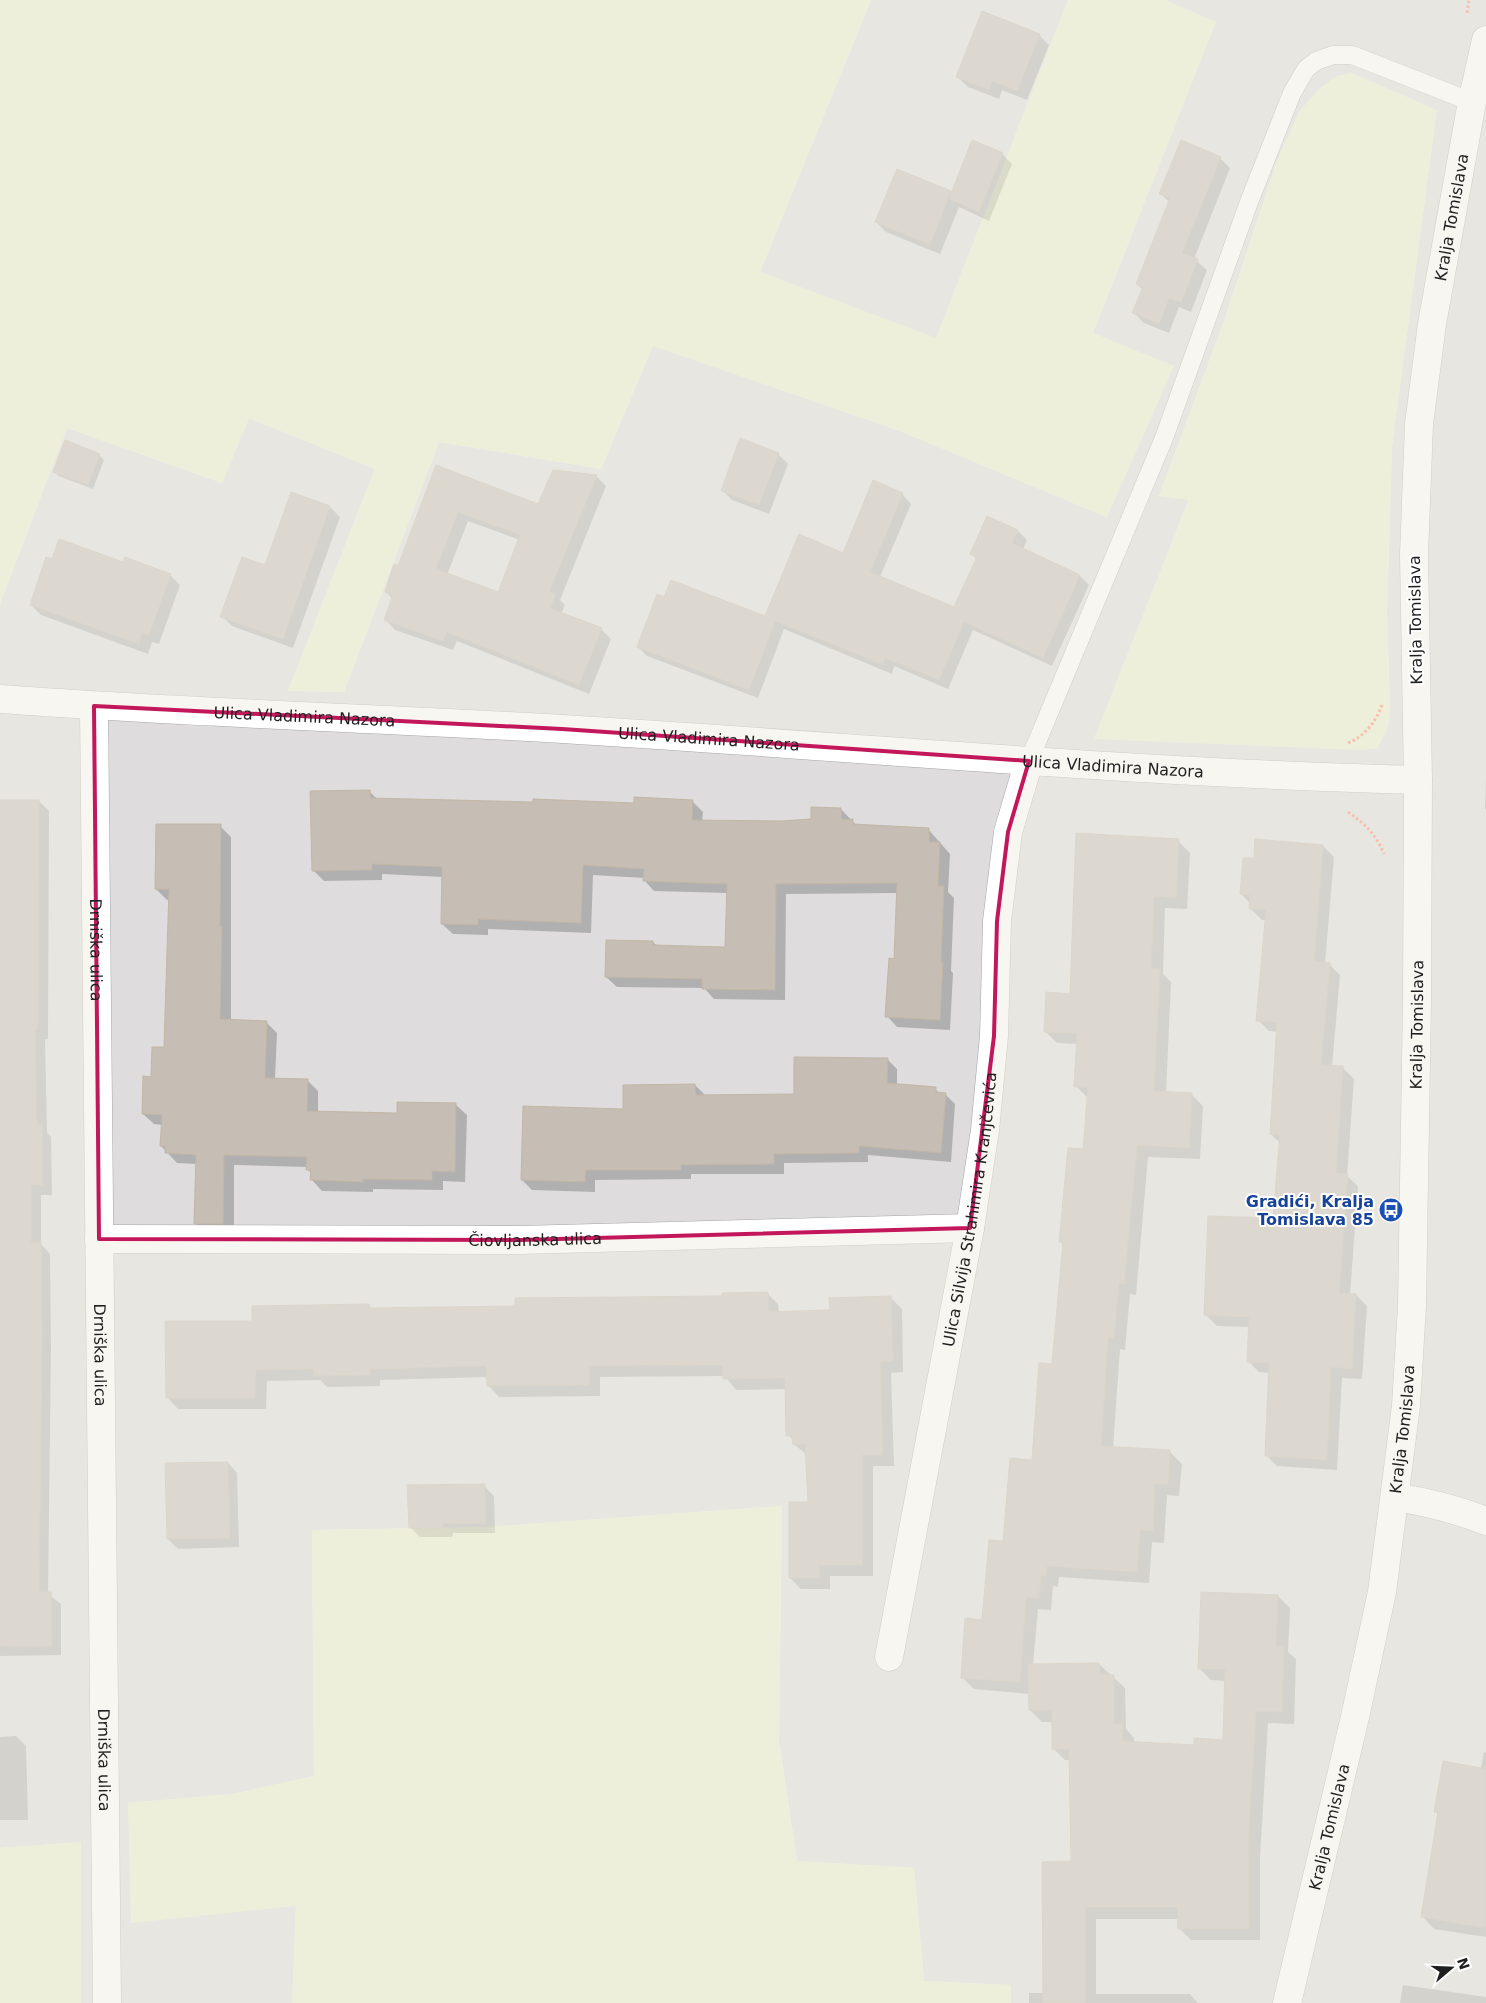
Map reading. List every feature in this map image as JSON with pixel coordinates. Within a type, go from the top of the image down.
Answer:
[{"type":"street","name":"Kralja Tomislava","points":[[1287,2003],[1355,1717],[1382,1592],[1406,1406],[1412,1306],[1417,991],[1418,780],[1414,555],[1419,424],[1432,324],[1472,102],[1486,40]]},
{"type":"street","name":"Ulica Vladimira Nazora","points":[[0,699],[94,706],[562,729],[1029,761],[1333,778],[1418,780]]},
{"type":"street","name":"Drniška ulica","points":[[94,706],[107,2003]]},
{"type":"street","name":"Ulica Silvija Strahimira Kranjčevića","points":[[889,1657],[970,1228],[985,1130],[992,1055],[997,921],[1008,832],[1029,761]]},
{"type":"street","name":"Čiovljanska ulica","points":[[100,1239],[520,1240],[970,1228]]},
{"type":"street","points":[[1395,1497],[1426,1501],[1455,1509],[1486,1521]]},
{"type":"lane","points":[[1029,761],[1164,438],[1249,202],[1292,93],[1306,69],[1316,61],[1333,55],[1352,56],[1472,102]]},
{"type":"path","points":[[1346,811],[1367,825],[1377,839],[1387,862]]},
{"type":"highlighted area","points":[[94,706],[562,729],[1029,761],[1008,832],[997,921],[994,1036],[970,1228],[520,1240],[99,1239]]},
{"type":"shaded area","points":[[871,0],[1068,0],[936,339],[760,272]]},
{"type":"shaded area","points":[[1165,0],[1486,0],[1486,2003],[1011,2003],[1011,1985],[924,1981],[914,1868],[797,1861],[779,1741],[782,1506],[486,1527],[312,1530],[314,1776],[233,1794],[128,1803],[296,1906],[292,2003],[81,2003],[81,1842],[0,1848],[0,604],[67,428],[222,483],[249,418],[375,469],[288,691],[344,692],[439,442],[601,469],[653,345],[900,431],[1107,517],[1093,333],[1215,22]],"holes":[[[1277,161],[1392,447],[1387,613],[1390,707],[1388,727],[1094,739],[1189,499],[1159,496],[1224,321]]]},
{"type":"green space","points":[[0,0],[871,0],[760,272],[936,338],[1068,0],[1165,0],[1216,22],[1093,333],[1174,366],[1107,517],[900,431],[653,346],[601,469],[439,442],[344,692],[288,691],[375,469],[249,418],[222,483],[67,428],[0,604]]},
{"type":"green space","points":[[1352,73],[1437,110],[1392,447],[1387,613],[1390,707],[1388,727],[1378,748],[1362,750],[1094,739],[1189,500],[1159,496],[1224,321],[1277,161],[1299,112],[1318,90],[1336,76]]},
{"type":"green space","points":[[782,1506],[779,1741],[797,1861],[914,1868],[924,1981],[1011,1985],[1011,2003],[292,2003],[296,1906],[131,1923],[128,1803],[233,1794],[314,1776],[312,1530],[486,1527]]},
{"type":"green space","points":[[81,1842],[81,2003],[0,2003],[0,1848]]},
{"type":"building","points":[[982,11],[1040,34],[1017,91],[992,81],[989,90],[956,77]]},
{"type":"building","points":[[972,140],[1003,153],[979,212],[949,199]]},
{"type":"building","points":[[1181,140],[1221,157],[1182,253],[1198,259],[1181,303],[1169,298],[1159,324],[1132,313],[1143,287],[1136,284],[1170,198],[1159,194]]},
{"type":"building","points":[[897,169],[951,191],[930,245],[875,222]]},
{"type":"building","points":[[740,438],[779,453],[759,505],[721,491]]},
{"type":"building","points":[[65,440],[100,454],[88,485],[53,472]]},
{"type":"building","points":[[436,465],[538,504],[553,470],[597,475],[549,592],[556,594],[550,608],[602,628],[579,685],[447,632],[443,641],[384,620],[393,595],[385,592],[394,564],[398,566]],"holes":[[[458,512],[520,535],[498,592],[436,569]]]},
{"type":"building","points":[[873,480],[903,493],[870,572],[954,607],[977,557],[970,554],[987,516],[1018,530],[1012,543],[1080,575],[1043,658],[964,622],[939,680],[885,658],[883,665],[775,621],[749,690],[637,647],[657,594],[664,597],[671,580],[765,616],[799,534],[843,553]]},
{"type":"building","points":[[291,492],[330,506],[283,639],[220,617],[242,557],[265,565]]},
{"type":"building","points":[[59,539],[123,562],[125,557],[171,574],[149,635],[142,633],[139,644],[30,605],[46,557],[52,559]]},
{"type":"building","points":[[370,790],[371,798],[533,802],[533,799],[634,803],[634,797],[693,800],[692,820],[782,821],[811,819],[811,807],[841,808],[842,820],[853,819],[853,824],[929,828],[929,842],[940,842],[938,886],[944,886],[940,1020],[885,1017],[889,958],[894,959],[897,883],[776,884],[775,990],[702,989],[702,979],[605,977],[606,940],[653,941],[653,945],[725,947],[727,884],[643,881],[644,869],[583,865],[581,923],[478,919],[478,925],[441,924],[442,867],[372,864],[372,870],[312,871],[310,791]]},
{"type":"building","points":[[0,800],[39,800],[38,1029],[35,1029],[37,1125],[42,1125],[43,1185],[31,1185],[31,1243],[41,1242],[42,1335],[39,1592],[51,1592],[52,1646],[0,1646]]},
{"type":"building","points":[[156,824],[221,824],[220,926],[222,926],[220,1019],[267,1021],[265,1078],[308,1079],[307,1111],[397,1113],[397,1102],[456,1103],[455,1172],[432,1171],[432,1180],[363,1179],[363,1182],[310,1180],[311,1170],[306,1170],[307,1157],[224,1155],[223,1224],[194,1224],[196,1155],[165,1153],[165,1146],[160,1146],[162,1115],[142,1114],[143,1076],[151,1077],[152,1047],[164,1047],[169,889],[155,889]]},
{"type":"building","points":[[1076,833],[1179,839],[1176,898],[1154,896],[1151,968],[1160,969],[1154,1091],[1192,1093],[1189,1148],[1137,1145],[1124,1284],[1119,1283],[1114,1339],[1108,1338],[1101,1446],[1170,1450],[1168,1484],[1155,1484],[1153,1531],[1140,1530],[1137,1572],[1047,1566],[1046,1576],[1041,1575],[1039,1599],[1026,1597],[1020,1682],[961,1678],[965,1618],[982,1620],[989,1540],[1003,1541],[1010,1458],[1032,1460],[1039,1363],[1052,1364],[1063,1242],[1059,1242],[1068,1148],[1083,1149],[1088,1087],[1074,1087],[1077,1033],[1044,1032],[1046,992],[1070,994]]},
{"type":"building","points":[[1255,839],[1323,845],[1314,961],[1330,963],[1321,1065],[1343,1066],[1336,1173],[1348,1174],[1339,1293],[1356,1294],[1352,1369],[1331,1367],[1327,1460],[1265,1456],[1269,1363],[1247,1362],[1249,1317],[1204,1315],[1208,1216],[1273,1218],[1280,1135],[1270,1134],[1277,1022],[1256,1021],[1266,910],[1249,909],[1250,895],[1240,894],[1243,858],[1254,858]]},
{"type":"building","points":[[794,1057],[888,1058],[887,1083],[936,1087],[936,1092],[946,1093],[941,1153],[859,1146],[859,1153],[774,1154],[774,1164],[681,1165],[681,1170],[586,1170],[585,1182],[521,1180],[523,1106],[623,1109],[623,1085],[695,1084],[696,1095],[794,1094]]},
{"type":"building","points":[[768,1292],[768,1312],[830,1310],[829,1298],[891,1296],[893,1361],[880,1362],[883,1455],[862,1455],[862,1565],[819,1565],[820,1578],[789,1578],[789,1502],[808,1502],[805,1444],[793,1445],[792,1435],[786,1436],[785,1378],[723,1379],[723,1365],[589,1366],[589,1385],[487,1386],[486,1366],[370,1369],[370,1375],[314,1376],[314,1369],[256,1370],[255,1398],[166,1398],[165,1321],[252,1321],[252,1306],[369,1304],[369,1308],[515,1306],[515,1298],[722,1296],[722,1293]]},
{"type":"building","points":[[228,1462],[230,1538],[167,1539],[165,1463]]},
{"type":"building","points":[[485,1484],[485,1523],[443,1523],[443,1528],[409,1528],[407,1485]]},
{"type":"building","points":[[1201,1592],[1278,1595],[1276,1646],[1284,1646],[1282,1712],[1256,1711],[1248,1845],[1249,1929],[1178,1929],[1177,1907],[1085,1907],[1085,2003],[1043,2003],[1042,1862],[1071,1861],[1069,1749],[1052,1749],[1052,1710],[1029,1710],[1028,1664],[1099,1663],[1100,1675],[1114,1675],[1114,1724],[1123,1724],[1122,1741],[1194,1745],[1194,1738],[1223,1740],[1225,1669],[1198,1669]]},
{"type":"building","points":[[1443,1761],[1486,1769],[1486,1928],[1421,1917],[1438,1812],[1434,1812]]},
{"type":"place","name":"Gradići, Kralja Tomislava 85","points":[[1391,1210]]}]
